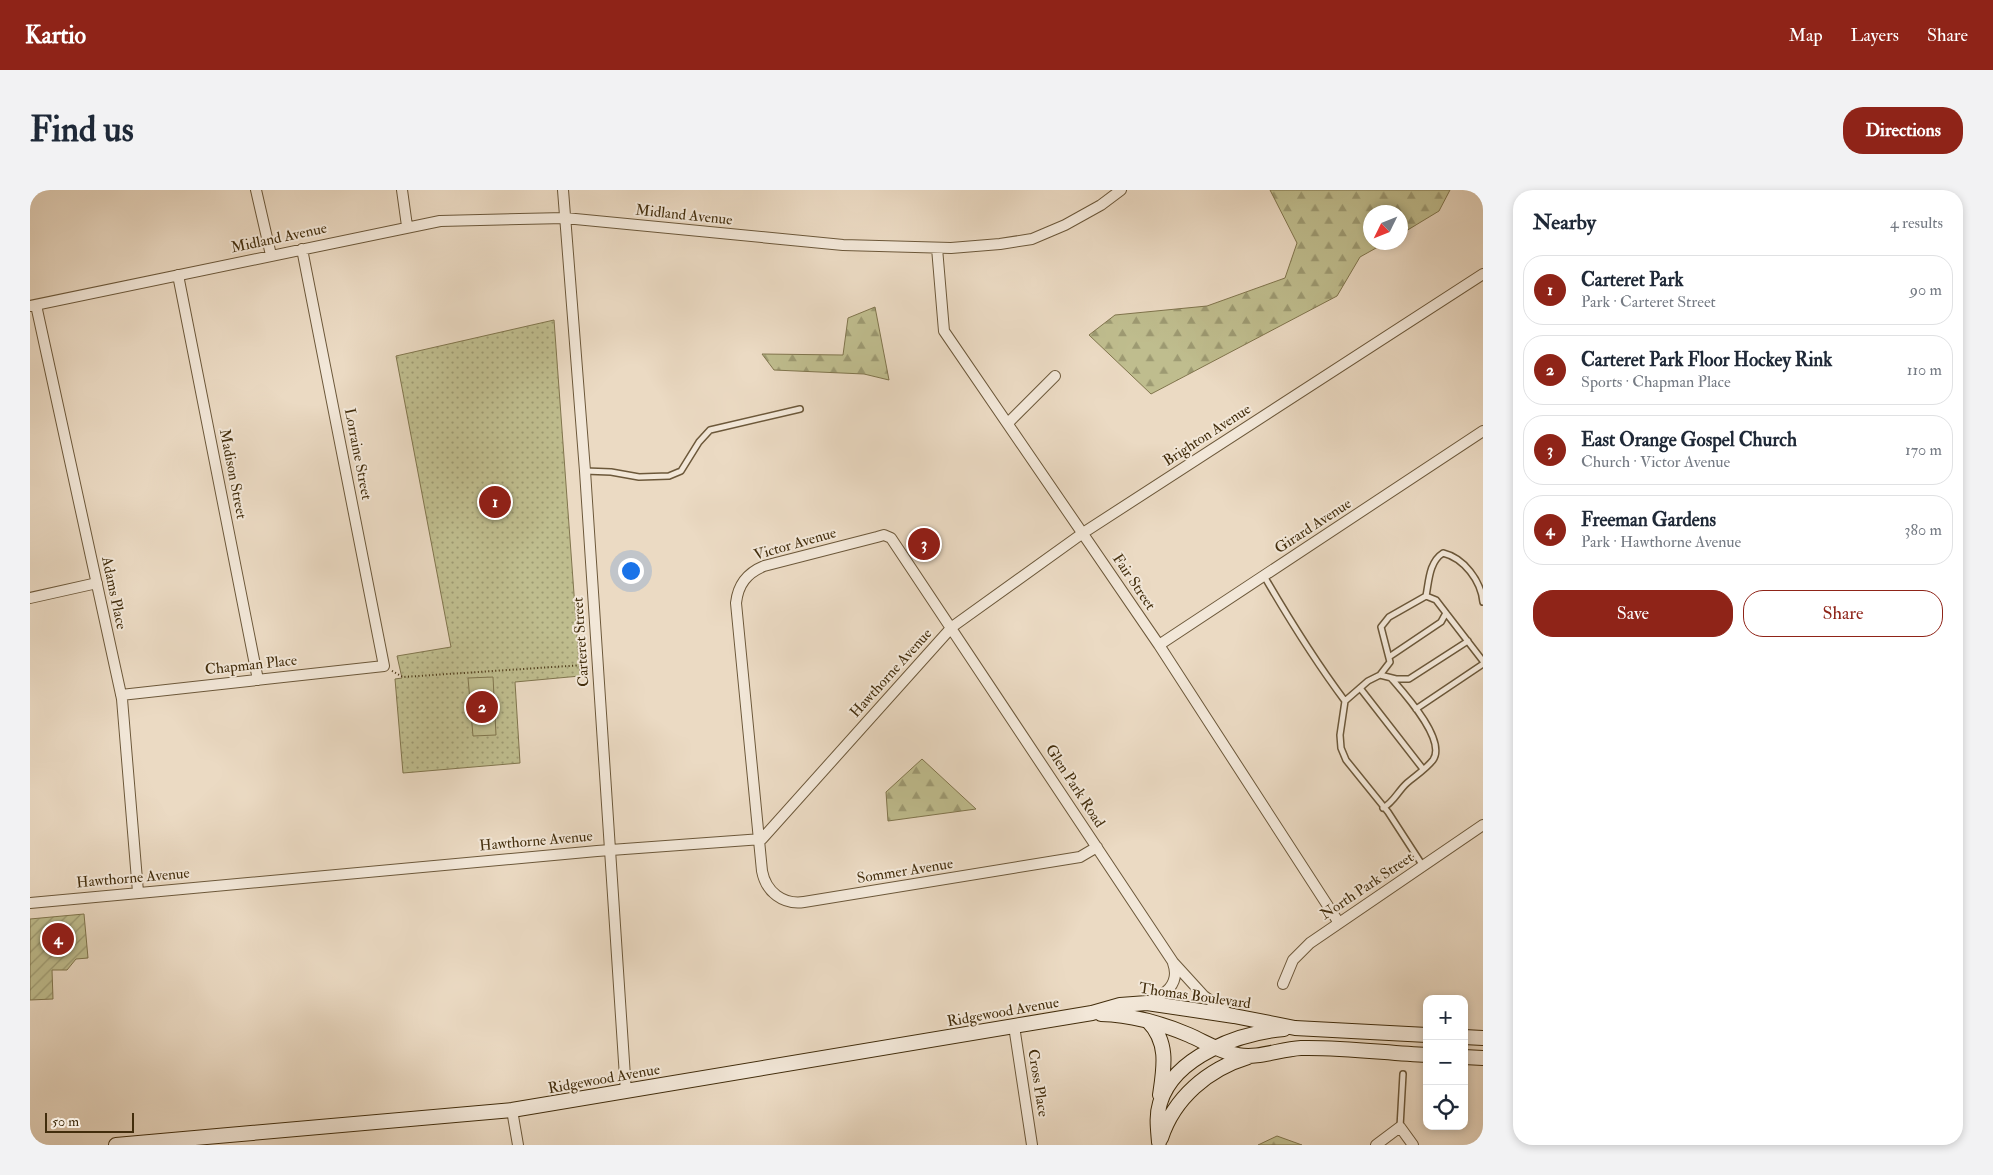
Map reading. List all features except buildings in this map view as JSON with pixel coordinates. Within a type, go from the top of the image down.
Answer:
[{"type":"street","points":[[256,190],[271,255]]},
{"type":"street","points":[[402,190],[407,226]]},
{"type":"street","name":"Carteret Street","points":[[563,190],[585,471],[626,1092]]},
{"type":"street","name":"Midland Avenue","points":[[33,306],[407,226],[440,221],[565,218],[843,245],[937,248],[1000,244],[1032,239],[1065,225],[1101,205],[1118,191]]},
{"type":"street","name":"Fair Street","points":[[937,248],[944,331],[1160,645],[1339,923]]},
{"type":"street","name":"Lorraine Street","points":[[302,249],[384,666]]},
{"type":"street","name":"Madison Street","points":[[178,275],[258,680]]},
{"type":"street","name":"Brighton Avenue","points":[[952,627],[1083,533],[1481,279]]},
{"type":"street","name":"Adams Place","points":[[33,306],[121,695],[138,892]]},
{"type":"street","points":[[1008,424],[1055,376]]},
{"type":"street","name":"Girard Avenue","points":[[1160,645],[1483,431]]},
{"type":"street","name":"Victor Avenue","points":[[759,840],[736,603],[739,587],[745,577],[754,570],[764,566],[884,535],[891,538],[952,627]]},
{"type":"street","points":[[30,598],[97,583]]},
{"type":"street","name":"Hawthorne Avenue","points":[[30,903],[610,850],[759,840],[769,832],[952,627]]},
{"type":"street","name":"Glen Park Road","points":[[952,627],[1173,962],[1204,996],[1234,1016]]},
{"type":"street","name":"Chapman Place","points":[[121,695],[384,666]]},
{"type":"street","name":"North Park Street","points":[[1283,984],[1293,960],[1302,950],[1483,825]]},
{"type":"street","name":"Sommer Avenue","points":[[759,840],[762,871],[766,885],[779,898],[797,903],[1080,857],[1097,847]]},
{"type":"street","points":[[1146,1003],[1162,995],[1172,986],[1176,974],[1173,962]]},
{"type":"street","name":"Thomas Boulevard","points":[[1092,1013],[1120,1005],[1146,1003],[1234,1016],[1295,1028],[1423,1035]]},
{"type":"street","name":"Ridgewood Avenue","points":[[116,1145],[211,1140],[512,1110],[1092,1013]]},
{"type":"street","name":"Thomas Boulevard","points":[[1092,1013],[1148,1021],[1189,1035],[1228,1053],[1251,1057],[1280,1050],[1302,1048],[1423,1055]]},
{"type":"street","points":[[1148,1021],[1160,1036],[1164,1051],[1164,1067],[1158,1110],[1159,1143]]},
{"type":"street","name":"Cross Place","points":[[1014,1026],[1032,1145]]},
{"type":"street","points":[[1158,1110],[1163,1095],[1179,1073],[1194,1060],[1214,1048],[1255,1034],[1295,1028]]},
{"type":"street","points":[[1468,1037],[1483,1038]]},
{"type":"street","points":[[1159,1143],[1170,1114],[1187,1094],[1219,1070],[1251,1057]]},
{"type":"street","points":[[1468,1057],[1483,1058]]},
{"type":"street","points":[[512,1110],[518,1145]]},
{"type":"street","points":[[1376,1145],[1400,1127],[1413,1145]]},
{"type":"lane","points":[[585,471],[610,472],[639,477],[669,476],[680,471],[699,442],[710,430],[800,409]]},
{"type":"lane","points":[[1426,596],[1433,564],[1444,553],[1453,556],[1476,578],[1482,591],[1483,602]]},
{"type":"lane","points":[[1264,576],[1294,628],[1345,701]]},
{"type":"lane","points":[[1416,709],[1483,662],[1436,600],[1426,596]]},
{"type":"lane","points":[[1423,866],[1388,812],[1346,760],[1341,748],[1340,735],[1345,701],[1368,681],[1380,675],[1390,662],[1381,627],[1389,617],[1426,596]]},
{"type":"lane","points":[[1389,657],[1441,622],[1446,613]]},
{"type":"lane","points":[[1380,675],[1409,679],[1468,641]]},
{"type":"lane","points":[[1383,808],[1390,804],[1403,787],[1434,759],[1436,748],[1424,720],[1392,678]]},
{"type":"lane","points":[[1360,688],[1423,769]]},
{"type":"lane","points":[[1400,1127],[1403,1074]]},
{"type":"path","points":[[384,666],[403,678],[583,665]]},
{"type":"green space","points":[[1270,190],[1450,190],[1439,211],[1408,230],[1408,205],[1363,205],[1363,250],[1372,250],[1360,257],[1337,296],[1151,394],[1089,335],[1115,315],[1207,306],[1285,278],[1297,243]]},
{"type":"green space","points":[[875,307],[889,380],[864,374],[774,370],[762,354],[843,355],[848,318]]},
{"type":"green space","points":[[554,320],[580,676],[515,682],[520,763],[403,773],[395,679],[402,678],[397,656],[451,647],[396,356]]},
{"type":"green space","points":[[493,677],[496,735],[473,736],[468,678]]},
{"type":"green space","points":[[922,759],[976,809],[888,821],[886,792]]},
{"type":"green space","points":[[84,914],[88,958],[76,959],[67,970],[52,970],[53,999],[30,1000],[30,919]]},
{"type":"green space","points":[[1277,1136],[1302,1145],[1258,1145]]},
{"type":"place","name":"Carteret Park","points":[[495,502]]},
{"type":"place","name":"East Orange Gospel Church","points":[[924,544]]},
{"type":"place","name":"Carteret Park Floor Hockey Rink","points":[[482,707]]},
{"type":"place","name":"Freeman Gardens","points":[[58,939]]}]
